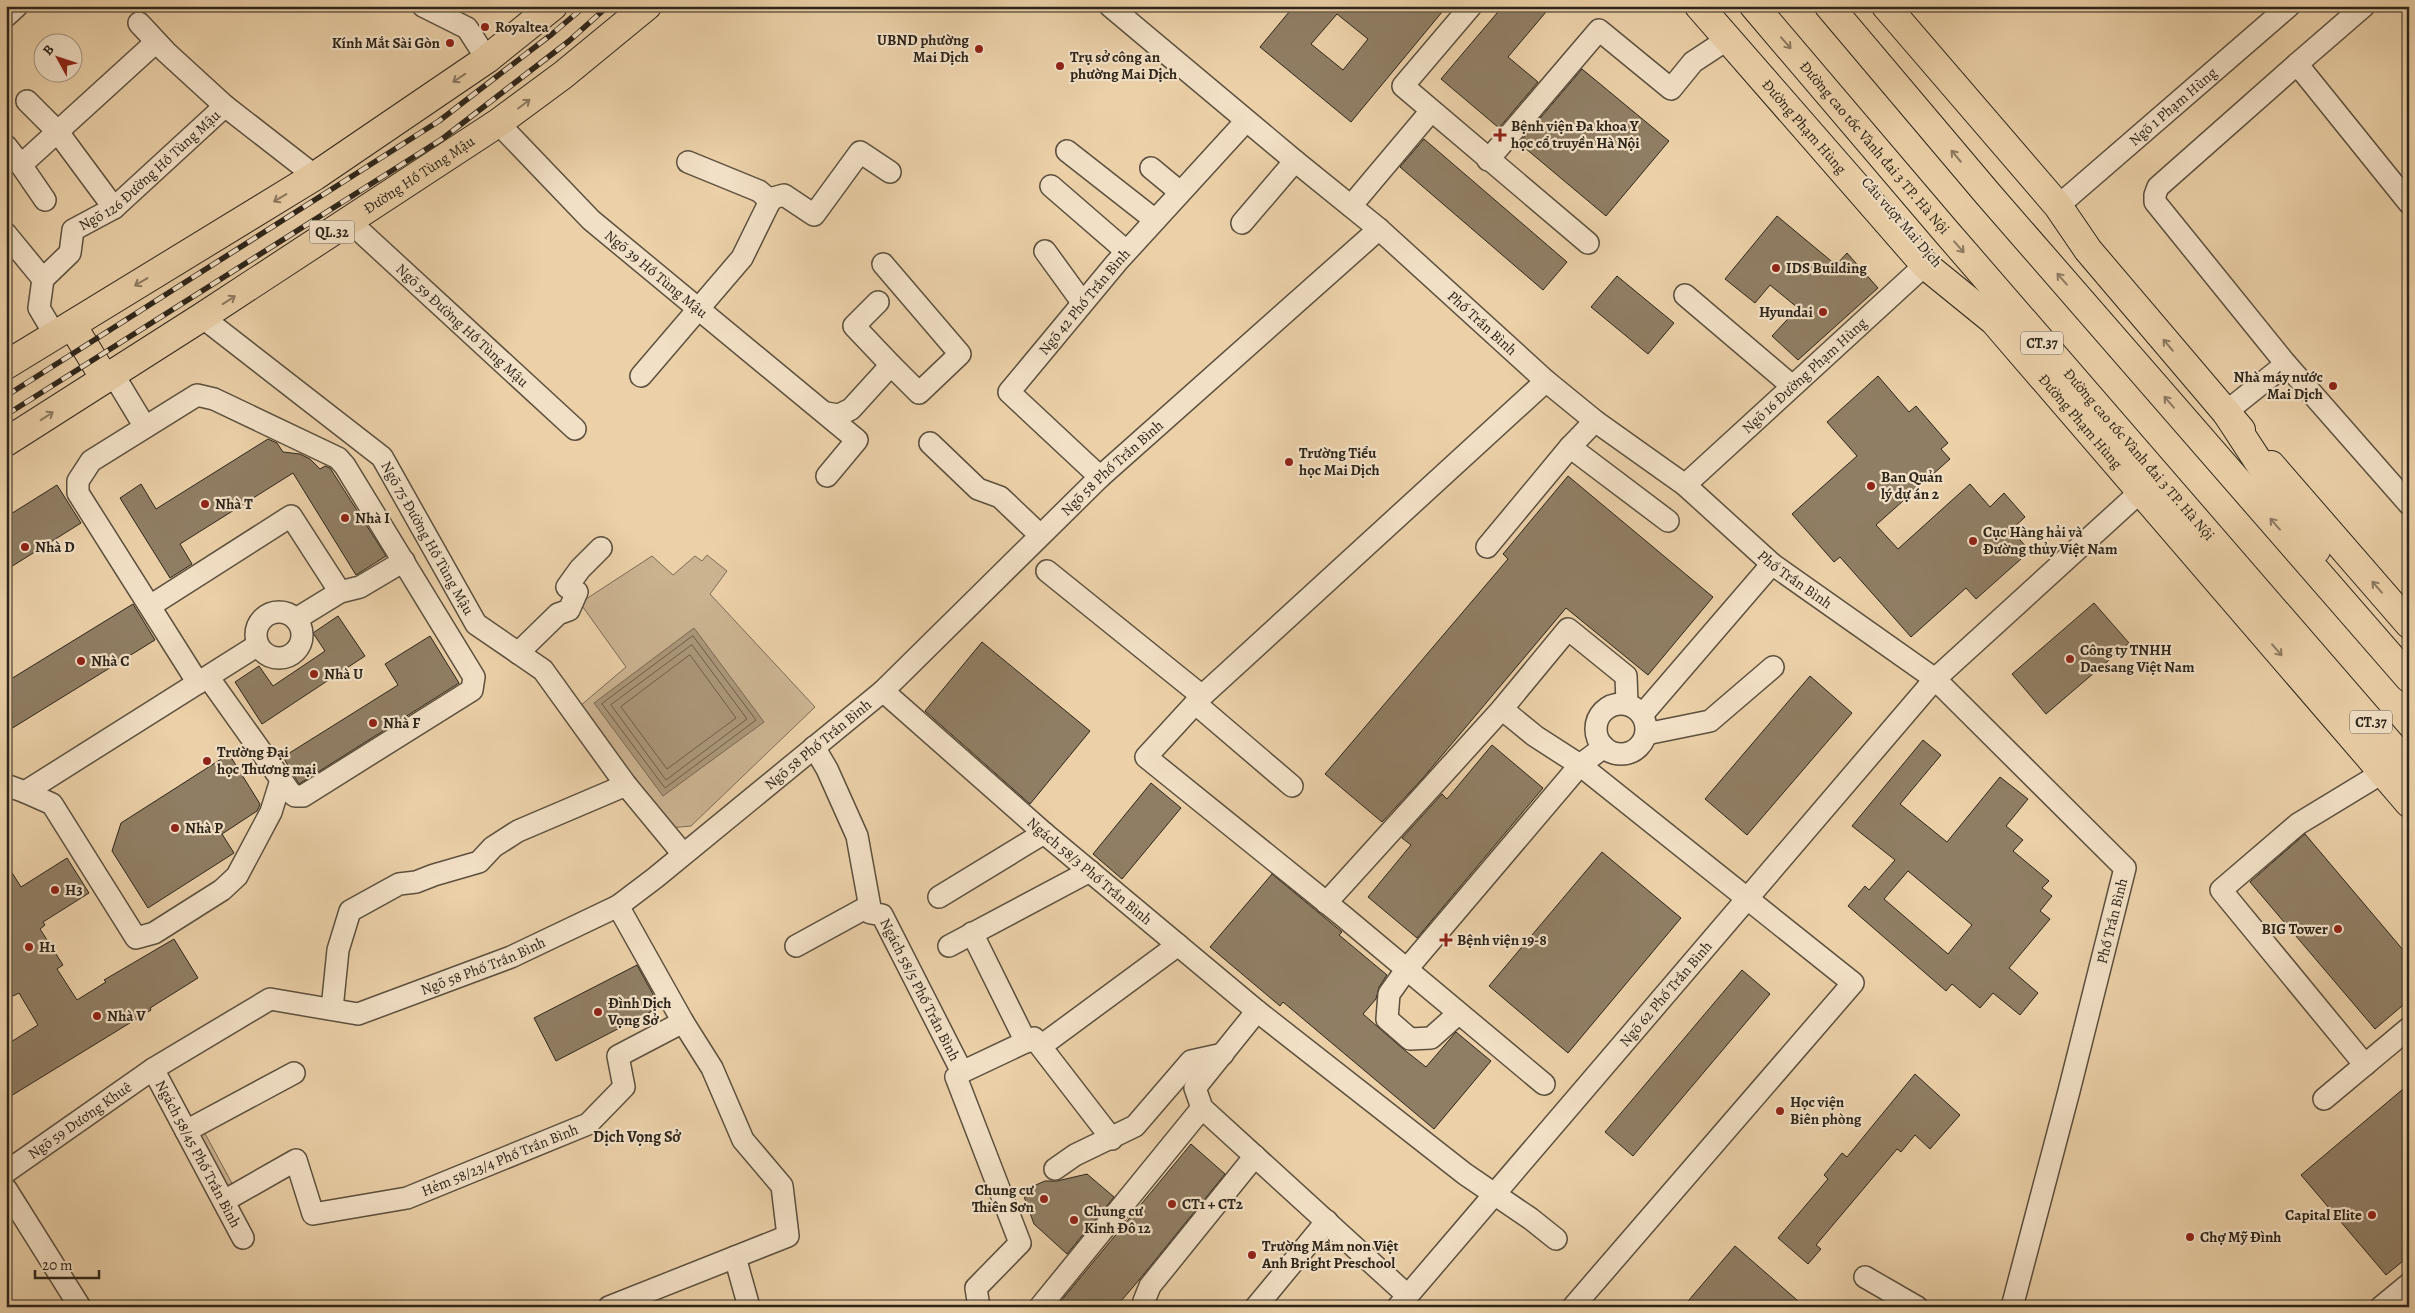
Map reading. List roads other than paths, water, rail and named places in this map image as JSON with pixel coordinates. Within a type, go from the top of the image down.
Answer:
[{"type":"main road","points":[[7,363],[315,176],[487,59],[553,6]]},
{"type":"main road","name":"Đường Hồ Tùng Mậu","points":[[6,442],[202,317],[498,123],[563,75],[647,6]]},
{"type":"main road","name":"Đường Phạm Hùng","points":[[1699,6],[1925,266],[1994,321],[2409,803]]},
{"type":"main road","name":"Cầu vượt Mai Dịch","points":[[1717,6],[1930,256],[1994,321]]},
{"type":"main road","name":"Đường cao tốc Vành đai 3 TP. Hà Nội","points":[[1754,6],[1956,243],[2409,766]]},
{"type":"main road","points":[[1829,6],[1981,185],[2409,678]]},
{"type":"main road","points":[[1866,6],[2015,182],[2088,250]]},
{"type":"main road","points":[[1886,6],[2058,206],[2088,250],[2409,624]]},
{"type":"main road","points":[[64,330],[109,377]]},
{"type":"main road","points":[[2226,412],[2376,641]]},
{"type":"main road","points":[[2140,492],[2333,678]]},
{"type":"street","points":[[6,16],[17,6]]},
{"type":"street","points":[[423,6],[467,28],[487,59]]},
{"type":"street","name":"Phố Trần Bình","points":[[1110,6],[1295,162],[1379,229],[1546,380],[1596,421],[1685,485],[1772,564],[1935,679],[2125,868],[2012,1307]]},
{"type":"street","points":[[1471,6],[1403,86],[1588,243]]},
{"type":"street","name":"Ngõ 1 Phạm Hùng","points":[[2058,206],[2289,6]]},
{"type":"street","points":[[2364,6],[2158,187],[2155,202],[2286,364],[2409,504]]},
{"type":"street","points":[[139,23],[156,42],[225,106],[315,176]]},
{"type":"street","points":[[1488,160],[1599,30],[1671,89],[1693,62],[1728,39]]},
{"type":"street","points":[[21,166],[156,42]]},
{"type":"street","points":[[2297,64],[2409,203]]},
{"type":"street","points":[[27,101],[57,131],[114,208]]},
{"type":"street","name":"Ngõ 126 Đường Hồ Tùng Mậu","points":[[43,279],[70,253],[73,230],[114,208],[225,106]]},
{"type":"street","points":[[1351,206],[1431,111]]},
{"type":"street","name":"Ngõ 42 Phố Trần Bình","points":[[1100,477],[1009,392],[1126,251],[1246,121]]},
{"type":"street","name":"Ngõ 39 Hồ Tùng Mậu","points":[[498,123],[590,220],[857,440],[827,476]]},
{"type":"street","points":[[6,146],[45,200]]},
{"type":"street","points":[[1067,151],[1155,220]]},
{"type":"street","points":[[641,376],[742,258],[773,198],[784,195],[814,215],[860,152],[890,172]]},
{"type":"street","points":[[688,162],[759,191],[766,197],[769,203]]},
{"type":"street","points":[[1242,223],[1295,162]]},
{"type":"street","points":[[1151,168],[1180,192]]},
{"type":"street","points":[[1052,186],[1126,251]]},
{"type":"street","name":"Ngõ 59 Đường Hồ Tùng Mậu","points":[[350,221],[575,429]]},
{"type":"street","name":"Ngõ 58 Phố Trần Bình","points":[[153,1069],[270,999],[358,1014],[511,957],[618,906],[655,878],[883,691],[1100,477],[1379,229]]},
{"type":"street","points":[[6,234],[43,279],[39,308],[64,330]]},
{"type":"street","points":[[1045,251],[1082,302]]},
{"type":"street","points":[[878,302],[854,326],[919,393],[960,354],[883,264]]},
{"type":"street","name":"Ngõ 16 Đường Phạm Hùng","points":[[1685,485],[1925,266]]},
{"type":"street","points":[[1685,295],[1792,386]]},
{"type":"street","name":"Ngõ 75 Đường Hồ Tùng Mậu","points":[[202,317],[382,458],[476,624],[544,670],[626,785],[683,854]]},
{"type":"street","points":[[2226,412],[2286,364]]},
{"type":"street","points":[[826,413],[839,415],[852,409],[891,365]]},
{"type":"street","points":[[109,377],[145,426]]},
{"type":"street","points":[[1544,1084],[1146,757],[1199,700],[1546,380]]},
{"type":"street","points":[[197,394],[206,395],[338,458],[346,466],[404,561],[474,677],[472,690],[303,796],[295,796],[203,680],[150,606],[78,493],[78,481],[83,470],[91,462],[190,397],[197,394]]},
{"type":"street","points":[[1487,547],[1570,448],[1596,421]]},
{"type":"street","points":[[930,443],[978,489],[1000,497],[1040,535]]},
{"type":"street","points":[[1570,448],[1668,520]]},
{"type":"street","name":"Ngõ 62 Phố Trần Bình","points":[[1402,1301],[1935,679],[2140,492]]},
{"type":"street","points":[[150,606],[291,516],[340,592]]},
{"type":"street","points":[[518,653],[558,614],[569,610],[578,592],[567,587],[601,548]]},
{"type":"street","points":[[296,619],[340,592],[360,587],[404,561]]},
{"type":"street","points":[[1638,718],[1772,564]]},
{"type":"street","points":[[1047,571],[1199,700],[1292,786]]},
{"type":"street","points":[[284,612],[296,619],[300,626],[301,642],[292,654],[276,658],[262,652],[258,645],[255,631],[262,617],[269,613],[284,612]]},
{"type":"street","points":[[1326,903],[1502,709],[1568,629],[1626,676],[1638,718],[1639,747],[1632,752],[1617,754],[1604,747],[1596,733],[1599,718],[1610,706],[1638,718],[1710,721],[1773,667]]},
{"type":"street","points":[[16,788],[203,680],[258,645]]},
{"type":"street","name":"Ngách 58/3 Phố Trần Bình","points":[[883,691],[1044,833],[1178,945],[1457,1168],[1531,1219],[1556,1239]]},
{"type":"street","points":[[1502,709],[1535,736],[1580,765],[1748,897],[1853,983],[1573,1307]]},
{"type":"street","name":"Ngách 58/5 Phố Trần Bình","points":[[814,747],[827,769],[857,836],[871,913],[882,915],[962,1072]]},
{"type":"street","points":[[1458,1014],[1431,1038],[1410,1039],[1387,1019],[1389,994],[1406,970],[1580,765],[1604,747]]},
{"type":"street","points":[[2365,1065],[2221,890],[2298,824],[2382,773]]},
{"type":"street","points":[[16,788],[52,804],[136,938],[154,933],[222,890],[237,876],[271,812],[281,780]]},
{"type":"street","points":[[332,1009],[338,950],[350,911],[399,884],[416,882],[479,862],[493,847],[518,831],[626,785]]},
{"type":"street","points":[[939,897],[1044,833]]},
{"type":"street","points":[[949,946],[1090,871]]},
{"type":"street","points":[[609,1307],[788,1236],[782,1186],[743,1140],[712,1068],[683,1022],[618,906]]},
{"type":"street","points":[[796,946],[869,906]]},
{"type":"street","points":[[972,934],[1034,1044],[1112,1139]]},
{"type":"street","points":[[980,1307],[976,1288],[1020,1243],[956,1077],[962,1072],[1034,1044],[1178,945]]},
{"type":"street","points":[[1258,1010],[1195,1088],[1202,1108],[1327,1222],[1402,1301]]},
{"type":"street","name":"Hẻm 58/23/4 Phố Trần Bình","points":[[224,1201],[296,1160],[313,1214],[407,1198],[588,1124],[624,1088],[618,1056],[683,1022]]},
{"type":"street","points":[[2324,1099],[2409,1028]]},
{"type":"street","points":[[1055,1169],[1075,1155],[1112,1139],[1135,1126],[1191,1061],[1222,1054]]},
{"type":"street","name":"Ngách 58/45 Phố Trần Bình","points":[[153,1069],[243,1238]]},
{"type":"street","name":"Ngõ 59 Dương Khuê","points":[[6,1172],[153,1069]]},
{"type":"street","points":[[186,1131],[294,1072]]},
{"type":"street","points":[[1040,1307],[1202,1108]]},
{"type":"street","points":[[1145,1307],[1144,1301],[1150,1286],[1255,1156]]},
{"type":"street","points":[[6,1189],[80,1307]]},
{"type":"street","points":[[1256,1307],[1327,1222]]},
{"type":"street","points":[[735,1257],[749,1307]]},
{"type":"street","points":[[1865,1277],[1917,1307]]},
{"type":"street","points":[[2390,1304],[2409,1284]]},
{"type":"water","points":[[694,628],[764,722],[663,796],[594,703]]},
{"type":"railway","points":[[6,396],[439,121],[552,34],[585,6]]},
{"type":"railway","points":[[6,415],[442,139],[569,41],[608,6]]},
{"type":"place","name":"Royaltea","points":[[485,27]]},
{"type":"place","name":"Kính Mắt Sài Gòn","points":[[450,43]]},
{"type":"place","name":"UBND phường Mai Dịch","points":[[979,49]]},
{"type":"place","name":"Trụ sở công an phường Mai Dịch","points":[[1060,66]]},
{"type":"place","name":"Bệnh viện Đa khoa Y học cổ truyền Hà Nội","points":[[1500,135]]},
{"type":"place","name":"IDS Building","points":[[1776,268]]},
{"type":"place","name":"Hyundai","points":[[1823,312]]},
{"type":"place","name":"Nhà máy nước Mai Dịch","points":[[2333,386]]},
{"type":"place","name":"Trường Tiểu học Mai Dịch","points":[[1289,462]]},
{"type":"place","name":"Ban Quản lý dự án 2","points":[[1871,486]]},
{"type":"place","name":"Nhà T","points":[[205,504]]},
{"type":"place","name":"Nhà I","points":[[345,518]]},
{"type":"place","name":"Cục Hàng hải và Đường thủy Việt Nam","points":[[1973,541]]},
{"type":"place","name":"Nhà D","points":[[25,547]]},
{"type":"place","name":"Công ty TNHH Daesang Việt Nam","points":[[2070,659]]},
{"type":"place","name":"Nhà C","points":[[81,661]]},
{"type":"place","name":"Nhà U","points":[[314,674]]},
{"type":"place","name":"Nhà F","points":[[373,723]]},
{"type":"place","name":"Trường Đại học Thương mại","points":[[207,761]]},
{"type":"place","name":"Nhà P","points":[[175,828]]},
{"type":"place","name":"H3","points":[[55,890]]},
{"type":"place","name":"BIG Tower","points":[[2338,929]]},
{"type":"place","name":"Bệnh viện 19-8","points":[[1446,940]]},
{"type":"place","name":"H1","points":[[29,947]]},
{"type":"place","name":"Đình Dịch Vọng Sở","points":[[598,1012]]},
{"type":"place","name":"Nhà V","points":[[97,1016]]},
{"type":"place","name":"Học viện Biên phòng","points":[[1780,1111]]},
{"type":"place","name":"Chung cư Thiên Sơn","points":[[1044,1199]]},
{"type":"place","name":"CT1 + CT2","points":[[1172,1204]]},
{"type":"place","name":"Capital Elite","points":[[2372,1215]]},
{"type":"place","name":"Chung cư Kinh Đô 12","points":[[1074,1220]]},
{"type":"place","name":"Chợ Mỹ Đình","points":[[2190,1237]]},
{"type":"place","name":"Trường Mầm non Việt Anh Bright Preschool","points":[[1252,1255]]},
{"type":"district","name":"Dịch Vọng Sở","points":[[637,1136]]}]
